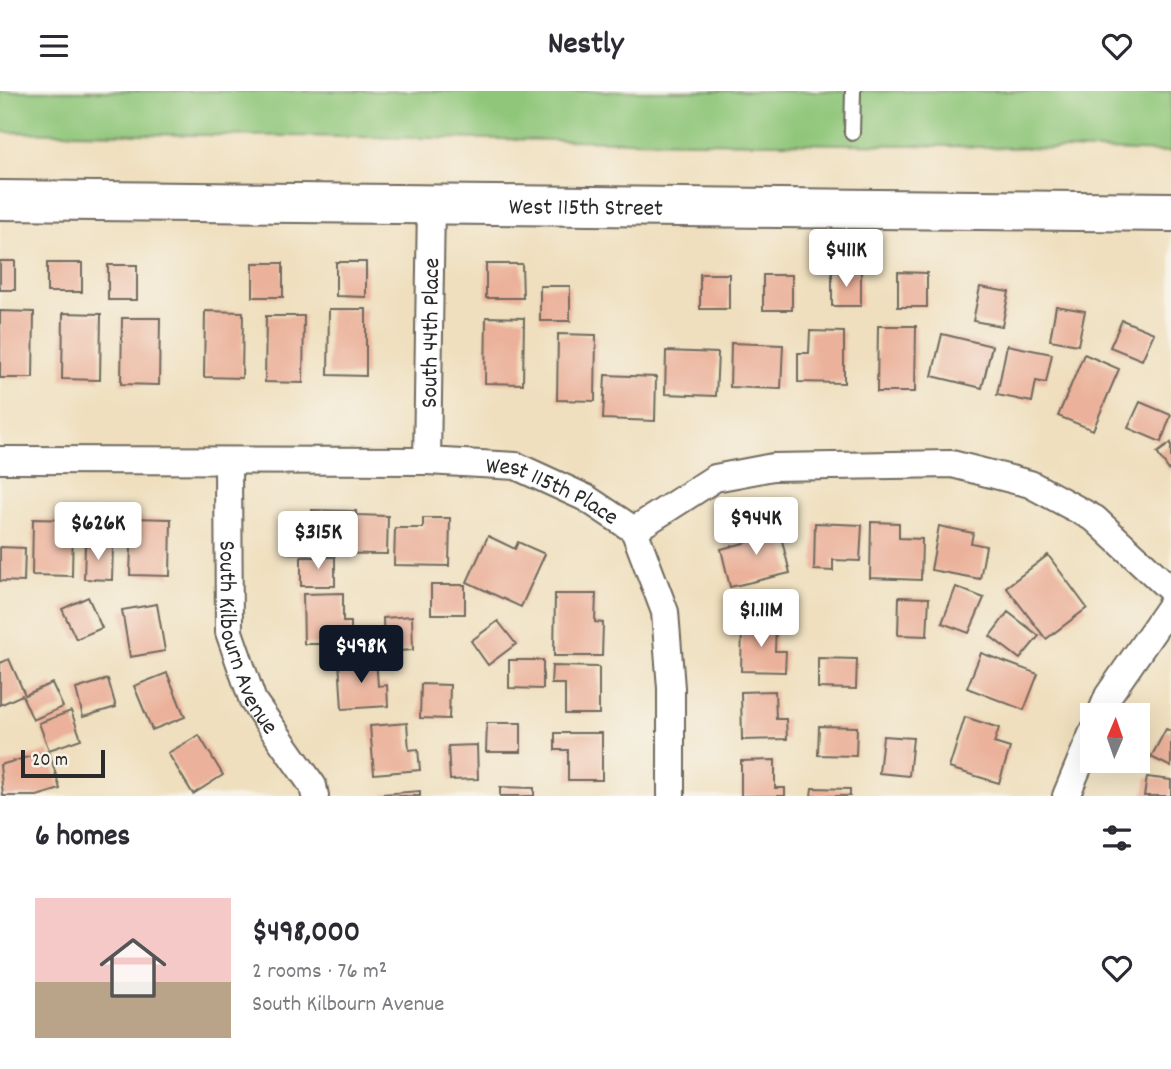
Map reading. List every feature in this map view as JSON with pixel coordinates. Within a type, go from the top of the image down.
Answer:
[{"type":"street","name":"West 115th Street","points":[[0,200],[1171,212]]},
{"type":"street","name":"South 44th Place","points":[[427,461],[431,204]]},
{"type":"street","name":"West 115th Place","points":[[0,460],[228,463],[427,461],[516,466],[586,498],[634,530],[715,478],[773,467],[952,464],[1030,484],[1095,519],[1171,590]]},
{"type":"street","name":"South Kilbourn Avenue","points":[[228,463],[229,632],[253,701],[313,786],[315,796]]},
{"type":"street","points":[[634,530],[665,612],[671,688],[671,796]]},
{"type":"street","points":[[1105,703],[1171,605]]},
{"type":"street","points":[[1066,796],[1080,763]]},
{"type":"lane","points":[[852,133],[853,91]]},
{"type":"green space","points":[[0,91],[1171,91],[1171,152],[911,145],[0,132]]},
{"type":"building","points":[[0,261],[15,261],[15,290],[0,290]]},
{"type":"building","points":[[336,262],[366,262],[366,297],[336,296]]},
{"type":"building","points":[[47,263],[82,263],[82,292],[47,292]]},
{"type":"building","points":[[253,263],[283,263],[283,297],[253,297]]},
{"type":"building","points":[[486,264],[522,264],[523,298],[486,298]]},
{"type":"building","points":[[108,265],[137,265],[137,300],[108,300]]},
{"type":"building","points":[[832,272],[861,272],[861,306],[832,306]]},
{"type":"building","points":[[898,272],[927,273],[927,307],[898,307]]},
{"type":"building","points":[[700,274],[729,274],[729,309],[700,309]]},
{"type":"building","points":[[763,275],[792,275],[792,310],[763,310]]},
{"type":"building","points":[[540,286],[570,286],[570,321],[540,321]]},
{"type":"building","points":[[980,287],[1009,292],[1002,326],[973,321]]},
{"type":"building","points":[[1056,306],[1085,311],[1078,345],[1050,340]]},
{"type":"building","points":[[329,309],[366,309],[366,376],[328,375]]},
{"type":"building","points":[[0,311],[34,312],[33,378],[0,378]]},
{"type":"building","points":[[205,311],[243,312],[242,378],[204,377]]},
{"type":"building","points":[[63,313],[101,314],[100,380],[62,379]]},
{"type":"building","points":[[266,316],[304,316],[303,383],[265,382]]},
{"type":"building","points":[[486,317],[524,318],[523,384],[485,383]]},
{"type":"building","points":[[122,318],[160,318],[159,385],[121,384]]},
{"type":"building","points":[[1122,320],[1154,333],[1142,360],[1110,347]]},
{"type":"building","points":[[878,326],[916,326],[915,392],[877,392]]},
{"type":"building","points":[[810,331],[844,332],[844,383],[798,382],[798,353],[809,353]]},
{"type":"building","points":[[558,334],[596,335],[595,401],[557,400]]},
{"type":"building","points":[[942,334],[992,346],[982,388],[932,376]]},
{"type":"building","points":[[731,343],[783,345],[781,389],[730,387]]},
{"type":"building","points":[[1007,345],[1052,354],[1046,383],[1036,381],[1032,402],[997,395]]},
{"type":"building","points":[[666,351],[718,353],[716,396],[665,394]]},
{"type":"building","points":[[1084,354],[1119,369],[1093,430],[1058,416]]},
{"type":"building","points":[[605,375],[656,377],[655,421],[603,419]]},
{"type":"building","points":[[1140,402],[1171,415],[1161,442],[1128,428]]},
{"type":"building","points":[[1171,443],[1171,473],[1157,453]]},
{"type":"building","points":[[312,510],[356,511],[356,515],[388,516],[387,554],[285,553],[285,513],[312,514]]},
{"type":"building","points":[[132,518],[171,519],[170,576],[130,575]]},
{"type":"building","points":[[423,518],[450,518],[449,566],[394,565],[395,528],[423,528]]},
{"type":"building","points":[[33,519],[73,520],[72,576],[32,575]]},
{"type":"building","points":[[871,522],[899,523],[899,538],[922,539],[921,580],[870,578]]},
{"type":"building","points":[[815,523],[862,525],[860,561],[833,560],[833,571],[814,570]]},
{"type":"building","points":[[778,524],[790,573],[730,587],[721,549],[748,542],[746,531]]},
{"type":"building","points":[[939,526],[973,533],[971,543],[986,546],[980,579],[931,570]]},
{"type":"building","points":[[488,536],[515,549],[518,542],[545,554],[521,607],[467,582]]},
{"type":"building","points":[[85,545],[113,546],[112,580],[84,579]]},
{"type":"building","points":[[0,547],[25,548],[24,582],[0,581]]},
{"type":"building","points":[[1048,555],[1087,608],[1046,639],[1006,587]]},
{"type":"building","points":[[301,557],[335,557],[335,586],[301,586]]},
{"type":"building","points":[[431,585],[465,585],[465,614],[431,614]]},
{"type":"building","points":[[956,587],[984,598],[969,633],[942,623]]},
{"type":"building","points":[[343,593],[343,622],[351,622],[351,644],[304,644],[303,594]]},
{"type":"building","points":[[555,594],[596,594],[595,622],[603,623],[602,656],[554,656]]},
{"type":"building","points":[[88,597],[102,628],[76,639],[62,609]]},
{"type":"building","points":[[899,597],[929,598],[927,636],[898,635]]},
{"type":"building","points":[[157,604],[165,651],[130,657],[122,610]]},
{"type":"building","points":[[1008,612],[1039,636],[1020,659],[990,636]]},
{"type":"building","points":[[412,616],[413,650],[384,652],[383,618]]},
{"type":"building","points":[[498,621],[516,644],[488,665],[471,641]]},
{"type":"building","points":[[742,622],[776,623],[775,651],[786,651],[785,672],[741,671]]},
{"type":"building","points":[[981,653],[1038,674],[1024,710],[967,688]]},
{"type":"building","points":[[376,658],[378,686],[387,685],[388,706],[342,709],[339,661]]},
{"type":"building","points":[[818,658],[857,659],[856,689],[818,688]]},
{"type":"building","points":[[9,659],[25,695],[52,683],[63,707],[33,720],[22,695],[0,705],[0,663]]},
{"type":"building","points":[[509,660],[543,660],[543,689],[509,688]]},
{"type":"building","points":[[552,666],[599,667],[599,714],[565,714],[565,684],[551,684]]},
{"type":"building","points":[[167,673],[185,717],[152,730],[134,686]]},
{"type":"building","points":[[108,679],[116,707],[83,717],[76,689]]},
{"type":"building","points":[[421,684],[450,685],[449,719],[420,718]]},
{"type":"building","points":[[775,691],[776,719],[786,719],[787,739],[742,740],[741,692]]},
{"type":"building","points":[[71,711],[81,739],[49,750],[39,723]]},
{"type":"building","points":[[965,717],[999,728],[994,743],[1010,748],[999,783],[949,768]]},
{"type":"building","points":[[407,723],[409,750],[418,749],[420,770],[374,774],[370,726]]},
{"type":"building","points":[[487,723],[521,723],[521,752],[486,752]]},
{"type":"building","points":[[819,726],[857,727],[856,756],[818,755]]},
{"type":"building","points":[[1166,729],[1171,731],[1171,767],[1151,757]]},
{"type":"building","points":[[555,733],[602,733],[602,780],[568,780],[568,750],[555,750]]},
{"type":"building","points":[[199,735],[223,775],[193,794],[168,753]]},
{"type":"building","points":[[883,736],[913,738],[909,776],[879,773]]},
{"type":"building","points":[[477,745],[478,779],[450,780],[448,746]]},
{"type":"building","points":[[49,751],[60,789],[37,796],[3,796],[0,765]]},
{"type":"building","points":[[775,760],[775,788],[785,788],[785,796],[741,796],[741,761]]},
{"type":"building","points":[[1147,777],[1171,780],[1171,796],[1144,796]]},
{"type":"building","points":[[500,787],[534,788],[534,796],[500,796]]},
{"type":"building","points":[[812,788],[850,789],[850,796],[811,796]]},
{"type":"building","points":[[420,791],[420,796],[383,796],[383,794]]}]
